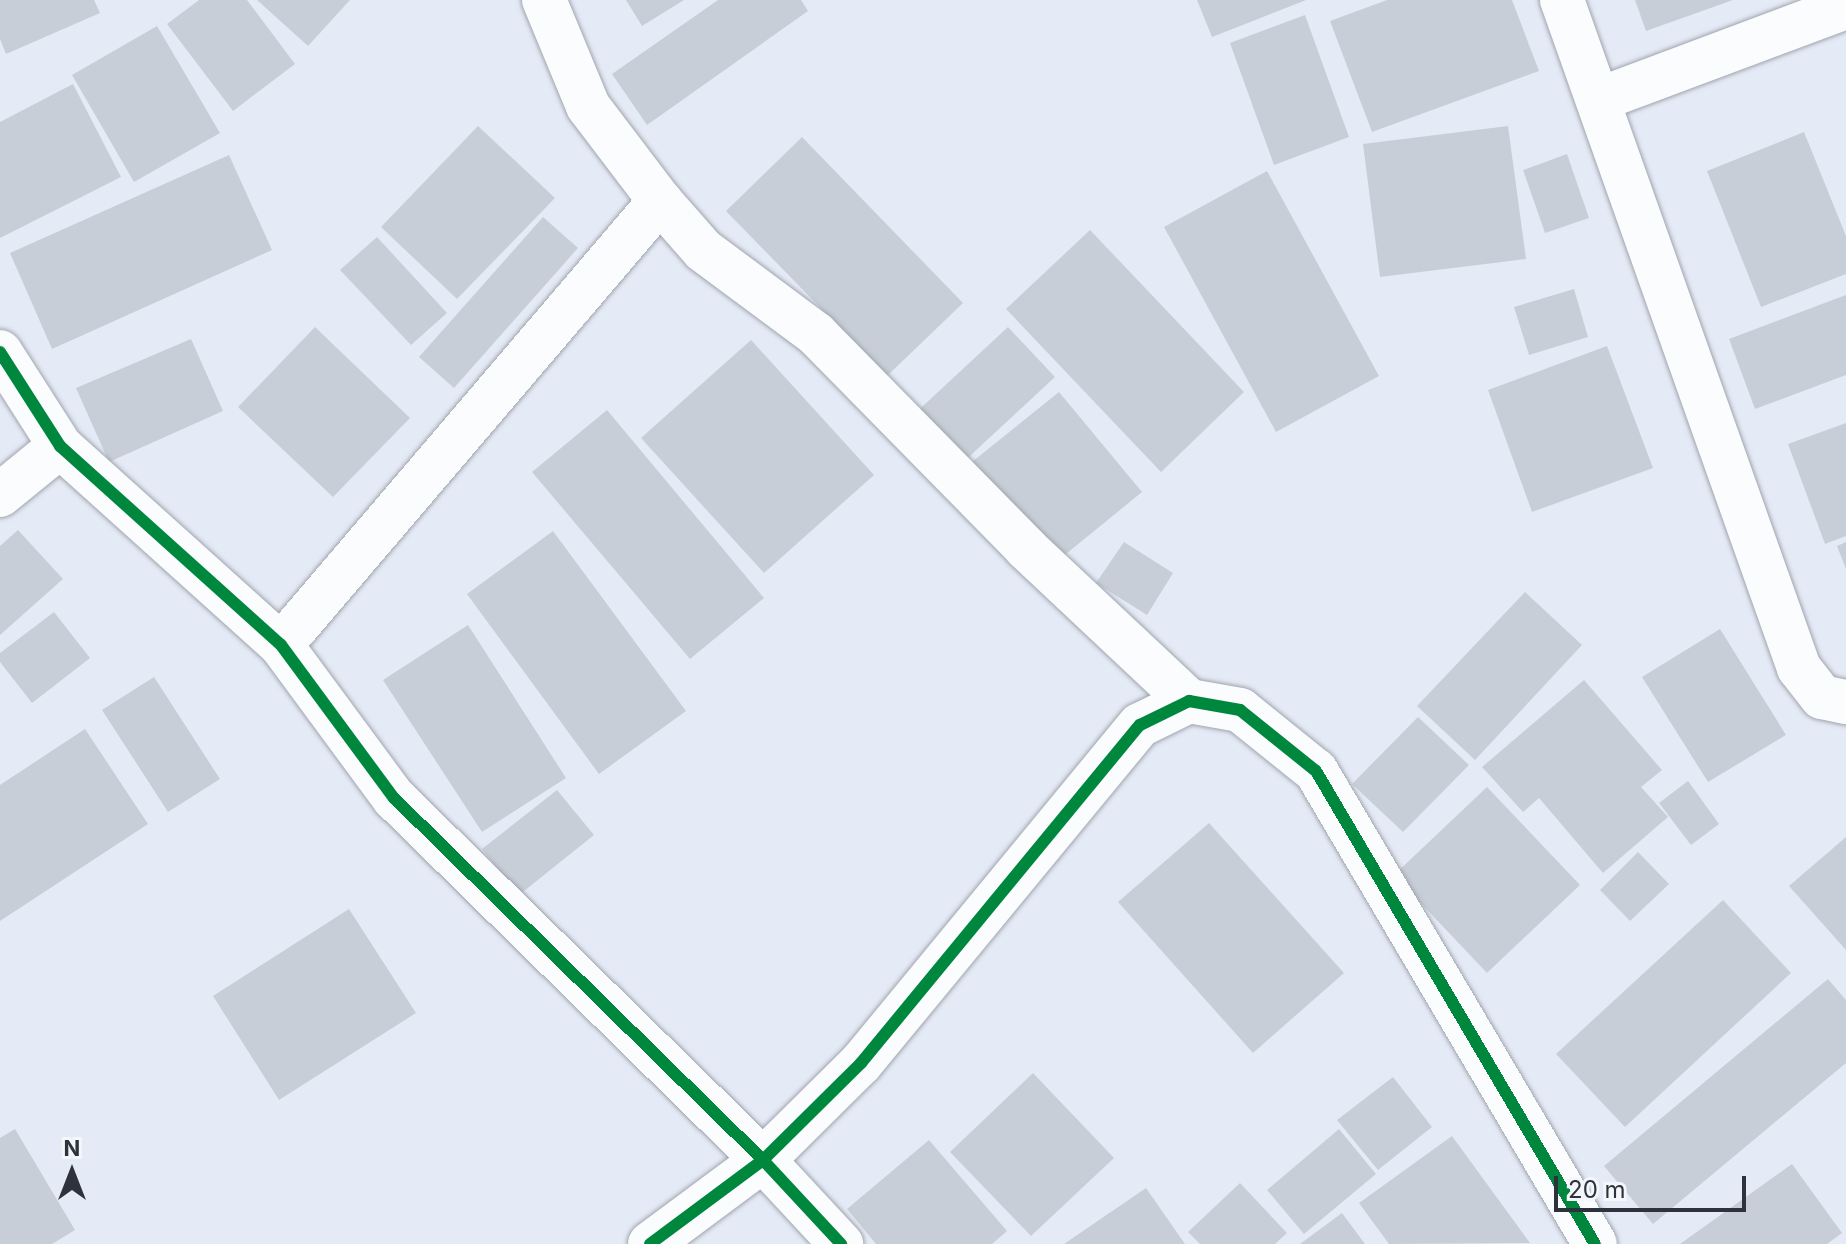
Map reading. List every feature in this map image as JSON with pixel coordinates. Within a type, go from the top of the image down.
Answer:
[{"type":"street","points":[[544,0],[588,106],[660,201],[703,250],[816,334],[1026,548],[1189,701],[1240,710],[1316,771],[1577,1237]]},
{"type":"street","points":[[1562,0],[1600,99],[1799,668],[1822,697],[1846,702]]},
{"type":"street","points":[[1600,99],[1846,7]]},
{"type":"street","points":[[281,645],[660,201]]},
{"type":"street","points":[[0,352],[60,446],[281,645],[394,798],[763,1160],[841,1244]]},
{"type":"street","points":[[0,495],[60,446]]},
{"type":"street","points":[[650,1244],[763,1160],[861,1063],[1140,725],[1189,701]]},
{"type":"building","points":[[0,0],[94,0],[100,13],[6,54],[0,39]]},
{"type":"building","points":[[199,0],[247,0],[295,64],[233,111],[167,24]]},
{"type":"building","points":[[257,0],[350,0],[308,46]]},
{"type":"building","points":[[626,0],[684,0],[642,26]]},
{"type":"building","points":[[718,0],[801,0],[808,11],[647,125],[612,74]]},
{"type":"building","points":[[1197,0],[1306,0],[1212,37]]},
{"type":"building","points":[[1387,0],[1512,0],[1539,71],[1372,132],[1330,21]]},
{"type":"building","points":[[1635,0],[1733,0],[1646,31]]},
{"type":"building","points":[[1305,15],[1349,137],[1274,165],[1230,43]]},
{"type":"building","points":[[157,26],[220,133],[134,182],[72,75]]},
{"type":"building","points":[[73,84],[121,177],[0,238],[0,122]]},
{"type":"building","points":[[478,126],[555,198],[457,299],[381,227]]},
{"type":"building","points":[[1508,126],[1526,259],[1380,277],[1363,144]]},
{"type":"building","points":[[1804,132],[1846,236],[1846,274],[1761,307],[1707,171]]},
{"type":"building","points":[[802,137],[963,303],[887,376],[726,211]]},
{"type":"building","points":[[1567,154],[1589,218],[1545,233],[1523,170]]},
{"type":"building","points":[[229,155],[272,250],[52,349],[10,253]]},
{"type":"building","points":[[1267,171],[1379,376],[1276,432],[1164,227]]},
{"type":"building","points":[[543,217],[578,248],[454,388],[419,357]]},
{"type":"building","points":[[1090,230],[1244,392],[1161,472],[1006,309]]},
{"type":"building","points":[[377,237],[447,313],[411,345],[340,270]]},
{"type":"building","points":[[1574,289],[1588,337],[1529,355],[1514,307]]},
{"type":"building","points":[[1846,295],[1846,375],[1755,409],[1729,339]]},
{"type":"building","points":[[315,327],[410,418],[333,497],[238,407]]},
{"type":"building","points":[[1008,327],[1055,377],[957,468],[910,418]]},
{"type":"building","points":[[191,339],[223,411],[109,462],[76,388]]},
{"type":"building","points":[[751,340],[874,475],[764,573],[641,438]]},
{"type":"building","points":[[1607,346],[1653,468],[1532,512],[1488,390]]},
{"type":"building","points":[[1059,392],[1142,492],[1050,567],[967,466]]},
{"type":"building","points":[[607,410],[764,598],[690,659],[532,472]]},
{"type":"building","points":[[1846,423],[1846,536],[1825,544],[1788,444]]},
{"type":"building","points":[[18,530],[63,579],[0,635],[0,546]]},
{"type":"building","points":[[553,531],[686,711],[599,774],[467,594]]},
{"type":"building","points":[[1124,542],[1173,573],[1147,615],[1096,583]]},
{"type":"building","points":[[1846,542],[1846,569],[1837,546]]},
{"type":"building","points":[[1525,592],[1582,645],[1475,760],[1417,706]]},
{"type":"building","points":[[54,612],[90,658],[32,703],[0,662],[0,653]]},
{"type":"building","points":[[468,625],[566,778],[482,832],[383,680]]},
{"type":"building","points":[[1720,629],[1786,735],[1708,782],[1642,677]]},
{"type":"building","points":[[154,677],[220,779],[168,812],[102,710]]},
{"type":"building","points":[[1584,680],[1662,770],[1641,787],[1668,817],[1603,873],[1539,798],[1523,812],[1482,767]]},
{"type":"building","points":[[1418,717],[1469,765],[1403,832],[1352,784]]},
{"type":"building","points":[[85,729],[148,824],[0,921],[0,785]]},
{"type":"building","points":[[1688,781],[1719,824],[1691,845],[1659,803]]},
{"type":"building","points":[[1487,787],[1580,885],[1487,973],[1394,875]]},
{"type":"building","points":[[557,790],[594,835],[519,895],[482,849]]},
{"type":"building","points":[[1209,823],[1344,973],[1253,1053],[1118,902]]},
{"type":"building","points":[[1846,837],[1846,950],[1789,886]]},
{"type":"building","points":[[1638,852],[1669,884],[1630,921],[1600,890]]},
{"type":"building","points":[[1723,900],[1791,973],[1625,1127],[1556,1054]]},
{"type":"building","points":[[349,909],[416,1013],[279,1100],[213,996]]},
{"type":"building","points":[[1828,979],[1846,1000],[1846,1063],[1653,1224],[1604,1166]]},
{"type":"building","points":[[1033,1073],[1114,1158],[1031,1236],[950,1152]]},
{"type":"building","points":[[1393,1077],[1432,1127],[1378,1170],[1337,1120]]},
{"type":"building","points":[[15,1129],[75,1230],[52,1244],[0,1244],[0,1138]]},
{"type":"building","points":[[1339,1129],[1376,1174],[1304,1234],[1267,1190]]},
{"type":"building","points":[[1452,1136],[1530,1243],[1389,1244],[1359,1203]]},
{"type":"building","points":[[929,1140],[1007,1231],[992,1244],[876,1244],[847,1209]]},
{"type":"building","points":[[1792,1164],[1842,1233],[1827,1244],[1680,1244]]},
{"type":"building","points":[[1240,1183],[1287,1233],[1275,1244],[1200,1244],[1188,1232]]},
{"type":"building","points":[[1146,1188],[1185,1244],[1064,1244]]},
{"type":"building","points":[[1342,1213],[1365,1244],[1300,1244]]},
{"type":"cycle path","points":[[0,352],[60,446],[281,645],[394,798],[763,1160],[841,1244]]},
{"type":"cycle path","points":[[650,1244],[763,1160],[861,1063],[1140,725],[1189,701],[1240,710],[1316,771],[1595,1244]]}]
